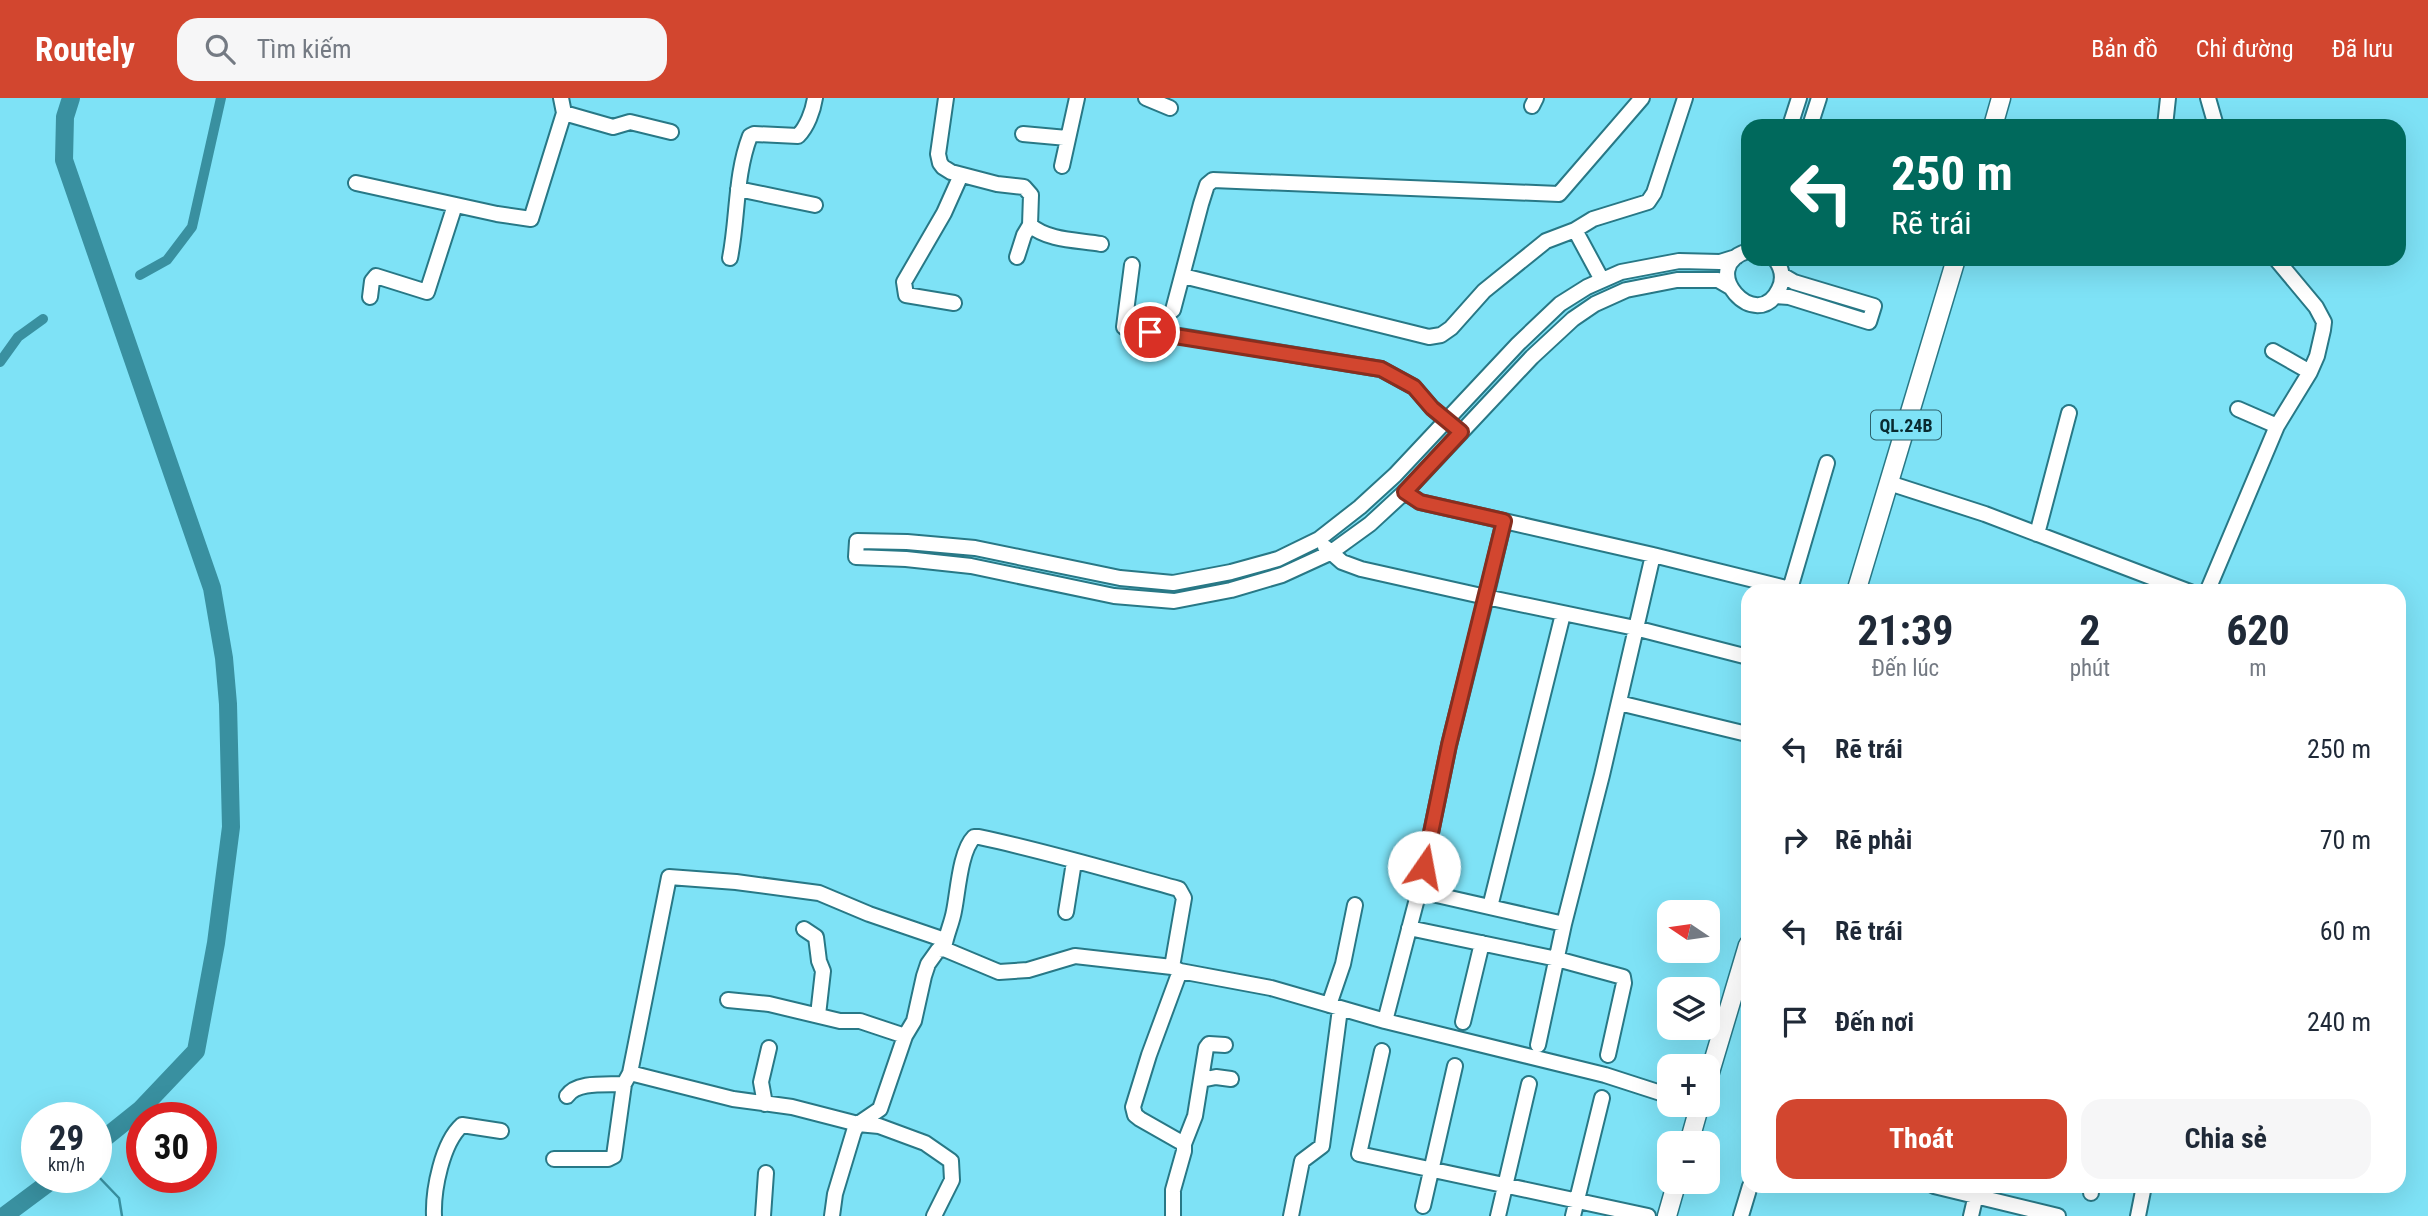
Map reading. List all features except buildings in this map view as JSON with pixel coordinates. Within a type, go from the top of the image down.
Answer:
[{"type":"main road","points":[[1995,119],[2000,98]]},
{"type":"main road","name":"QL.24B","points":[[1858,584],[1954,266]]},
{"type":"main road","points":[[1715,1054],[1741,968]]},
{"type":"main road","points":[[1667,1216],[1673,1194]]},
{"type":"street","points":[[356,183],[531,219],[564,113],[561,98]]},
{"type":"street","points":[[730,258],[735,234],[738,188],[745,147],[750,136],[798,136],[816,98]]},
{"type":"street","points":[[946,98],[937,153],[943,167],[961,175],[974,176],[997,184],[1024,187],[1031,195],[1030,225],[1024,234],[1017,257]]},
{"type":"street","points":[[1062,166],[1077,98]]},
{"type":"street","points":[[1146,98],[1170,108]]},
{"type":"street","points":[[1173,310],[1201,204],[1207,185],[1213,180],[1559,194],[1642,98]]},
{"type":"street","points":[[1183,276],[1429,337],[1441,335],[1451,328],[1484,291],[1546,241],[1575,230],[1592,219],[1648,202],[1654,193],[1685,98]]},
{"type":"street","points":[[1792,119],[1799,98]]},
{"type":"street","points":[[1812,119],[1819,98]]},
{"type":"street","points":[[2166,119],[2168,98]]},
{"type":"street","points":[[2208,98],[2214,119]]},
{"type":"street","points":[[564,113],[613,127],[633,122],[671,132]]},
{"type":"street","points":[[1023,134],[1067,138]]},
{"type":"street","points":[[954,303],[906,295],[903,286],[944,213],[961,175]]},
{"type":"street","points":[[738,188],[816,205]]},
{"type":"street","points":[[370,297],[376,276],[426,292],[439,261],[455,205]]},
{"type":"street","points":[[1030,225],[1049,236],[1101,244]]},
{"type":"street","points":[[1575,230],[1602,280]]},
{"type":"street","points":[[1730,287],[1718,280],[1677,279],[1626,290],[1573,318],[1532,357],[1405,492],[1370,524],[1330,553],[1282,575],[1231,590],[1174,601],[1114,597],[971,566],[856,557],[856,541],[907,541],[975,548],[1119,578],[1173,583],[1231,572],[1278,559],[1319,539],[1360,507],[1395,475],[1518,344],[1560,304],[1621,272],[1679,261],[1720,262],[1741,254]]},
{"type":"street","points":[[1741,257],[1728,273],[1730,287],[1736,297],[1751,304],[1760,304],[1775,296],[1780,289],[1778,266]]},
{"type":"street","points":[[1132,265],[1124,327],[1381,369],[1414,387],[1461,432]]},
{"type":"street","points":[[1775,296],[1869,322],[1874,306],[1794,282],[1780,266]]},
{"type":"street","points":[[2210,584],[2277,426],[2317,356],[2324,322],[2316,307],[2282,266]]},
{"type":"street","points":[[1573,296],[1583,312]]},
{"type":"street","points":[[2273,351],[2310,372]]},
{"type":"street","points":[[2238,409],[2277,426]]},
{"type":"street","points":[[2037,534],[2069,413]]},
{"type":"street","points":[[1792,584],[1826,463]]},
{"type":"street","points":[[1889,483],[1958,504],[2169,584]]},
{"type":"street","points":[[1405,492],[1420,502],[1767,584]]},
{"type":"street","points":[[1385,1021],[1419,891],[1449,745],[1504,521]]},
{"type":"street","points":[[1319,539],[1330,553],[1342,562],[1361,569],[1635,628],[1741,655]]},
{"type":"street","points":[[1538,1045],[1564,924],[1653,555]]},
{"type":"street","points":[[1490,906],[1563,614]]},
{"type":"street","points":[[1619,702],[1741,732]]},
{"type":"street","points":[[832,1216],[849,1142],[858,1124],[880,1109],[905,1036],[914,1021],[928,964],[944,945],[954,913],[968,844],[974,837],[1036,849],[1074,862],[1179,889],[1184,898],[1176,969],[1133,1107],[1135,1115],[1140,1119],[1184,1144]]},
{"type":"street","points":[[1066,912],[1074,862]]},
{"type":"street","points":[[554,1159],[608,1159],[614,1156],[626,1079],[669,877],[819,893],[944,945],[999,972],[1028,970],[1075,956],[1176,969],[1270,988],[1385,1021],[1605,1075],[1657,1092]]},
{"type":"street","points":[[1419,891],[1564,924]]},
{"type":"street","points":[[1291,1216],[1302,1161],[1322,1146],[1335,1007],[1355,905]]},
{"type":"street","points":[[1409,928],[1557,959],[1623,977],[1608,1055]]},
{"type":"street","points":[[804,929],[816,937],[823,971],[818,1015]]},
{"type":"street","points":[[1463,1022],[1482,943]]},
{"type":"street","points":[[728,1000],[769,1004],[840,1021],[860,1021],[905,1036]]},
{"type":"street","points":[[1173,1216],[1173,1190],[1184,1144],[1195,1116],[1209,1044],[1225,1045]]},
{"type":"street","points":[[765,1104],[761,1082],[769,1048]]},
{"type":"street","points":[[1382,1051],[1359,1154],[1648,1216]]},
{"type":"street","points":[[1423,1206],[1455,1066]]},
{"type":"street","points":[[1201,1080],[1216,1077],[1231,1079]]},
{"type":"street","points":[[567,1096],[570,1091],[581,1087],[626,1079],[792,1107],[858,1124],[879,1126],[925,1143],[951,1161],[952,1180],[934,1216]]},
{"type":"street","points":[[1498,1216],[1529,1084]]},
{"type":"street","points":[[1573,1216],[1602,1098]]},
{"type":"street","points":[[434,1216],[439,1172],[458,1129],[462,1125],[501,1131]]},
{"type":"street","points":[[763,1216],[766,1173]]},
{"type":"street","points":[[1741,1216],[1749,1193]]},
{"type":"street","points":[[1971,1216],[1977,1193]]},
{"type":"street","points":[[1983,1193],[2058,1216]]},
{"type":"street","points":[[2138,1216],[2143,1193]]},
{"type":"waterway","points":[[71,98],[65,117],[64,160],[212,588],[224,658],[228,704],[231,827],[216,943],[196,1051],[141,1109],[112,1132]]},
{"type":"waterway","points":[[140,275],[167,260],[192,227],[221,98]]},
{"type":"waterway","points":[[0,362],[18,337],[43,319]]},
{"type":"waterway","points":[[112,1191],[119,1198],[122,1216]]},
{"type":"waterway","points":[[4,1216],[35,1193]]},
{"type":"route","points":[[1150,332],[1381,369],[1414,387],[1432,408],[1461,432],[1405,492],[1420,502],[1504,521],[1449,745],[1424,867]]}]
